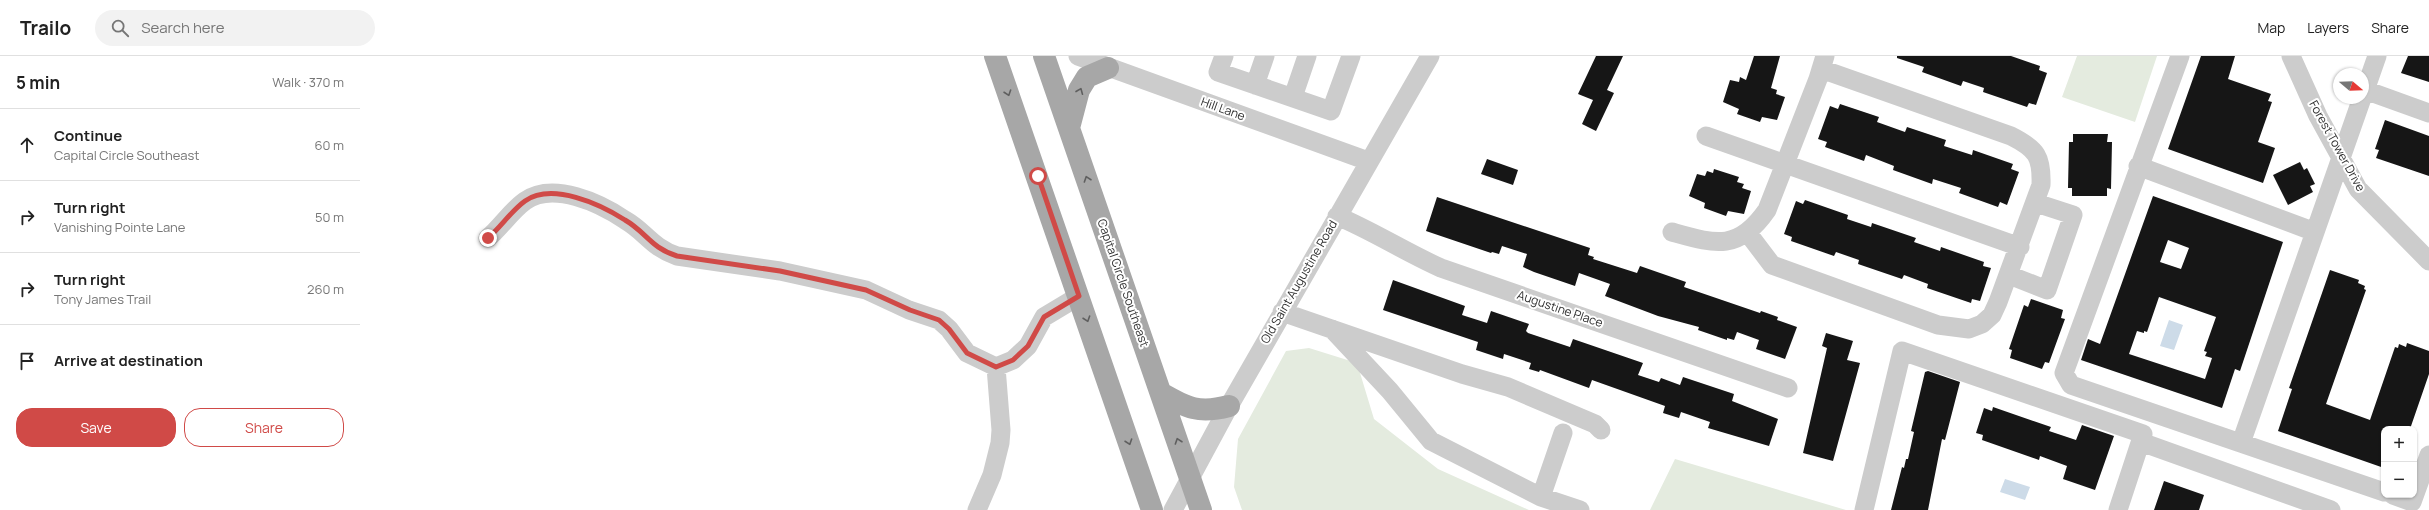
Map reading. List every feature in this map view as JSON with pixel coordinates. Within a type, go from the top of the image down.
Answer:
[{"type":"main road","points":[[995,56],[1152,510]]},
{"type":"main road","name":"Capital Circle Southeast","points":[[1044,56],[1191,477],[1201,510]]},
{"type":"main road","points":[[1069,128],[1080,90],[1087,77],[1110,62]]},
{"type":"main road","points":[[1161,393],[1195,409],[1212,410],[1229,406]]},
{"type":"street","name":"Hill Lane","points":[[1078,56],[1110,62],[1368,161]]},
{"type":"street","points":[[1224,56],[1218,72],[1331,111],[1351,56]]},
{"type":"street","points":[[1255,85],[1265,56]]},
{"type":"street","points":[[1293,98],[1307,56]]},
{"type":"street","name":"Old Saint Augustine Road","points":[[1173,510],[1282,312],[1430,56]]},
{"type":"street","points":[[2180,56],[2138,166],[2064,373],[2071,385],[2381,491]]},
{"type":"street","name":"Forest Tower Drive","points":[[2292,56],[2318,116],[2358,189],[2429,261]]},
{"type":"street","points":[[2369,80],[2377,56]]},
{"type":"street","points":[[1672,232],[1717,244],[1735,240],[1747,232],[1757,226],[1768,210],[1823,63],[2011,136],[2027,144],[2036,152],[2042,167],[2041,186],[2036,203],[1992,315],[1982,324],[1969,328],[1953,328],[1938,325],[1772,265],[1747,232]]},
{"type":"street","points":[[2369,96],[2429,113]]},
{"type":"street","points":[[2241,443],[2361,104]]},
{"type":"street","points":[[1706,136],[2020,247]]},
{"type":"street","points":[[2138,166],[2315,232]]},
{"type":"street","points":[[488,238],[525,201],[536,196],[554,193],[567,194],[625,220],[649,242],[665,252],[677,256],[807,276],[866,290],[890,299],[910,310],[939,320],[949,329],[967,353],[996,367],[1013,360],[1028,346],[1044,317],[1079,296]]},
{"type":"street","points":[[2009,275],[2047,290],[2073,215],[2036,203]]},
{"type":"street","name":"Augustine Place","points":[[1337,216],[1370,230],[1409,254],[1441,268],[1788,388]]},
{"type":"street","points":[[1282,312],[1462,374],[1508,387],[1595,424],[1601,430]]},
{"type":"street","points":[[1331,328],[1390,391],[1431,441],[1541,497],[1580,510]]},
{"type":"street","points":[[1864,510],[1902,351],[2143,434],[2118,510]]},
{"type":"street","points":[[977,510],[992,475],[1000,443],[1001,430],[996,367]]},
{"type":"street","points":[[1541,497],[1563,433]]},
{"type":"street","points":[[2141,442],[2331,510]]},
{"type":"street","points":[[2417,488],[2429,455]]},
{"type":"street","points":[[2401,498],[2412,502],[2413,498]]},
{"type":"shaded area","points":[[2077,56],[2157,56],[2135,122],[2062,97]]},
{"type":"shaded area","points":[[1309,348],[1357,363],[1374,419],[1438,469],[1529,510],[1242,510],[1234,487],[1238,439],[1286,351]]},
{"type":"shaded area","points":[[1675,459],[1846,510],[1650,510]]},
{"type":"water","points":[[2169,320],[2183,325],[2174,350],[2160,346]]},
{"type":"water","points":[[2005,479],[2030,487],[2025,500],[2000,492]]},
{"type":"building","points":[[1596,56],[1623,56],[1607,90],[1614,93],[1596,131],[1582,124],[1593,100],[1578,94]]},
{"type":"building","points":[[1754,56],[1780,56],[1771,88],[1777,90],[1776,94],[1785,97],[1777,120],[1762,117],[1760,122],[1737,114],[1739,109],[1723,102],[1730,80],[1739,82],[1740,77],[1746,80]]},
{"type":"building","points":[[1897,56],[2011,56],[2040,66],[2039,70],[2047,73],[2036,105],[2029,103],[2027,107],[1983,92],[1984,88],[1963,81],[1961,86],[1922,72],[1924,67],[1897,58]]},
{"type":"building","points":[[2201,56],[2235,56],[2228,79],[2271,94],[2268,101],[2272,102],[2258,142],[2275,148],[2263,183],[2168,149]]},
{"type":"building","points":[[2408,56],[2429,56],[2429,82],[2401,73]]},
{"type":"building","points":[[1840,104],[1879,117],[1877,122],[1905,132],[1907,127],[1946,140],[1944,146],[1972,155],[1973,150],[2013,164],[2011,169],[2019,172],[2007,205],[2000,202],[1998,207],[1959,193],[1961,188],[1933,179],[1932,184],[1893,170],[1894,166],[1866,155],[1864,161],[1825,147],[1827,142],[1818,139],[1830,106],[1838,109]]},
{"type":"building","points":[[2385,120],[2429,136],[2429,176],[2376,158],[2379,150],[2375,149]]},
{"type":"building","points":[[2073,134],[2108,134],[2107,142],[2112,142],[2111,189],[2107,188],[2107,196],[2072,196],[2072,188],[2068,188],[2069,142],[2073,142]]},
{"type":"building","points":[[1487,159],[1518,170],[1513,185],[1481,174]]},
{"type":"building","points":[[2300,162],[2304,170],[2307,168],[2315,184],[2310,186],[2313,192],[2288,205],[2273,175]]},
{"type":"building","points":[[1714,169],[1739,177],[1737,182],[1744,184],[1742,188],[1751,191],[1744,214],[1728,211],[1726,216],[1704,208],[1705,203],[1689,196],[1697,174],[1705,176],[1707,171],[1713,173]]},
{"type":"building","points":[[2153,196],[2283,242],[2240,371],[2235,369],[2222,408],[2081,360],[2088,339],[2100,344]],"holes":[[[2168,240],[2189,248],[2181,269],[2160,262]],[[2159,297],[2216,317],[2204,351],[2207,352],[2205,356],[2212,358],[2205,379],[2129,354],[2137,331],[2144,333],[2144,331],[2147,332]]]},
{"type":"building","points":[[1437,197],[1590,248],[1588,255],[1594,257],[1593,259],[1637,273],[1640,266],[1686,282],[1684,287],[1760,313],[1761,311],[1778,317],[1777,320],[1797,327],[1785,359],[1756,349],[1759,340],[1737,332],[1734,340],[1727,338],[1727,340],[1698,330],[1699,327],[1658,316],[1605,296],[1610,284],[1579,273],[1575,286],[1534,272],[1523,267],[1527,254],[1502,246],[1499,254],[1491,253],[1426,231]]},
{"type":"building","points":[[1805,200],[1848,215],[1847,219],[1871,227],[1872,223],[1916,238],[1914,242],[1940,251],[1941,247],[1984,262],[1983,266],[1991,268],[1980,301],[1972,299],[1971,303],[1927,288],[1928,284],[1904,275],[1902,279],[1858,264],[1859,260],[1836,252],[1834,256],[1791,241],[1792,237],[1784,234],[1796,201],[1803,204]]},
{"type":"building","points":[[2330,270],[2359,280],[2358,283],[2365,286],[2364,289],[2366,290],[2326,404],[2370,420],[2395,347],[2398,348],[2399,344],[2406,347],[2407,343],[2429,351],[2429,374],[2411,426],[2381,426],[2381,467],[2278,431],[2292,389],[2289,388]]},
{"type":"building","points":[[1393,280],[1465,306],[1462,315],[1487,323],[1491,311],[1529,324],[1526,331],[1528,333],[1570,347],[1573,339],[1643,363],[1638,375],[1659,382],[1661,378],[1680,385],[1683,377],[1734,394],[1732,401],[1778,419],[1769,446],[1708,428],[1710,422],[1681,412],[1679,418],[1663,413],[1665,406],[1592,380],[1589,388],[1540,370],[1539,372],[1529,369],[1531,363],[1504,354],[1503,359],[1476,350],[1478,342],[1383,310]]},
{"type":"building","points":[[2031,299],[2063,310],[2061,318],[2065,319],[2049,363],[2045,362],[2042,369],[2010,358],[2012,350],[2009,349],[2024,305],[2028,307]]},
{"type":"building","points":[[1826,333],[1853,341],[1847,360],[1860,363],[1833,461],[1803,453],[1827,348],[1822,346]]},
{"type":"building","points":[[1928,371],[1960,382],[1945,440],[1942,439],[1928,510],[1891,510],[1902,467],[1904,468],[1906,459],[1908,459],[1914,432],[1911,431],[1925,372]]},
{"type":"building","points":[[1993,407],[2051,427],[2049,431],[2076,440],[2082,425],[2114,436],[2095,490],[2063,479],[2067,466],[2040,456],[2039,460],[1982,440],[1983,435],[1976,433],[1984,408],[1992,411]]},
{"type":"building","points":[[2164,481],[2204,495],[2199,510],[2154,510]]},
{"type":"route","points":[[488,238],[525,201],[536,196],[554,193],[567,194],[625,220],[649,242],[665,252],[677,256],[807,276],[866,290],[890,299],[910,310],[939,320],[949,329],[967,353],[989,366],[996,367],[1013,360],[1028,346],[1034,338],[1044,317],[1079,296],[1038,176]]}]
